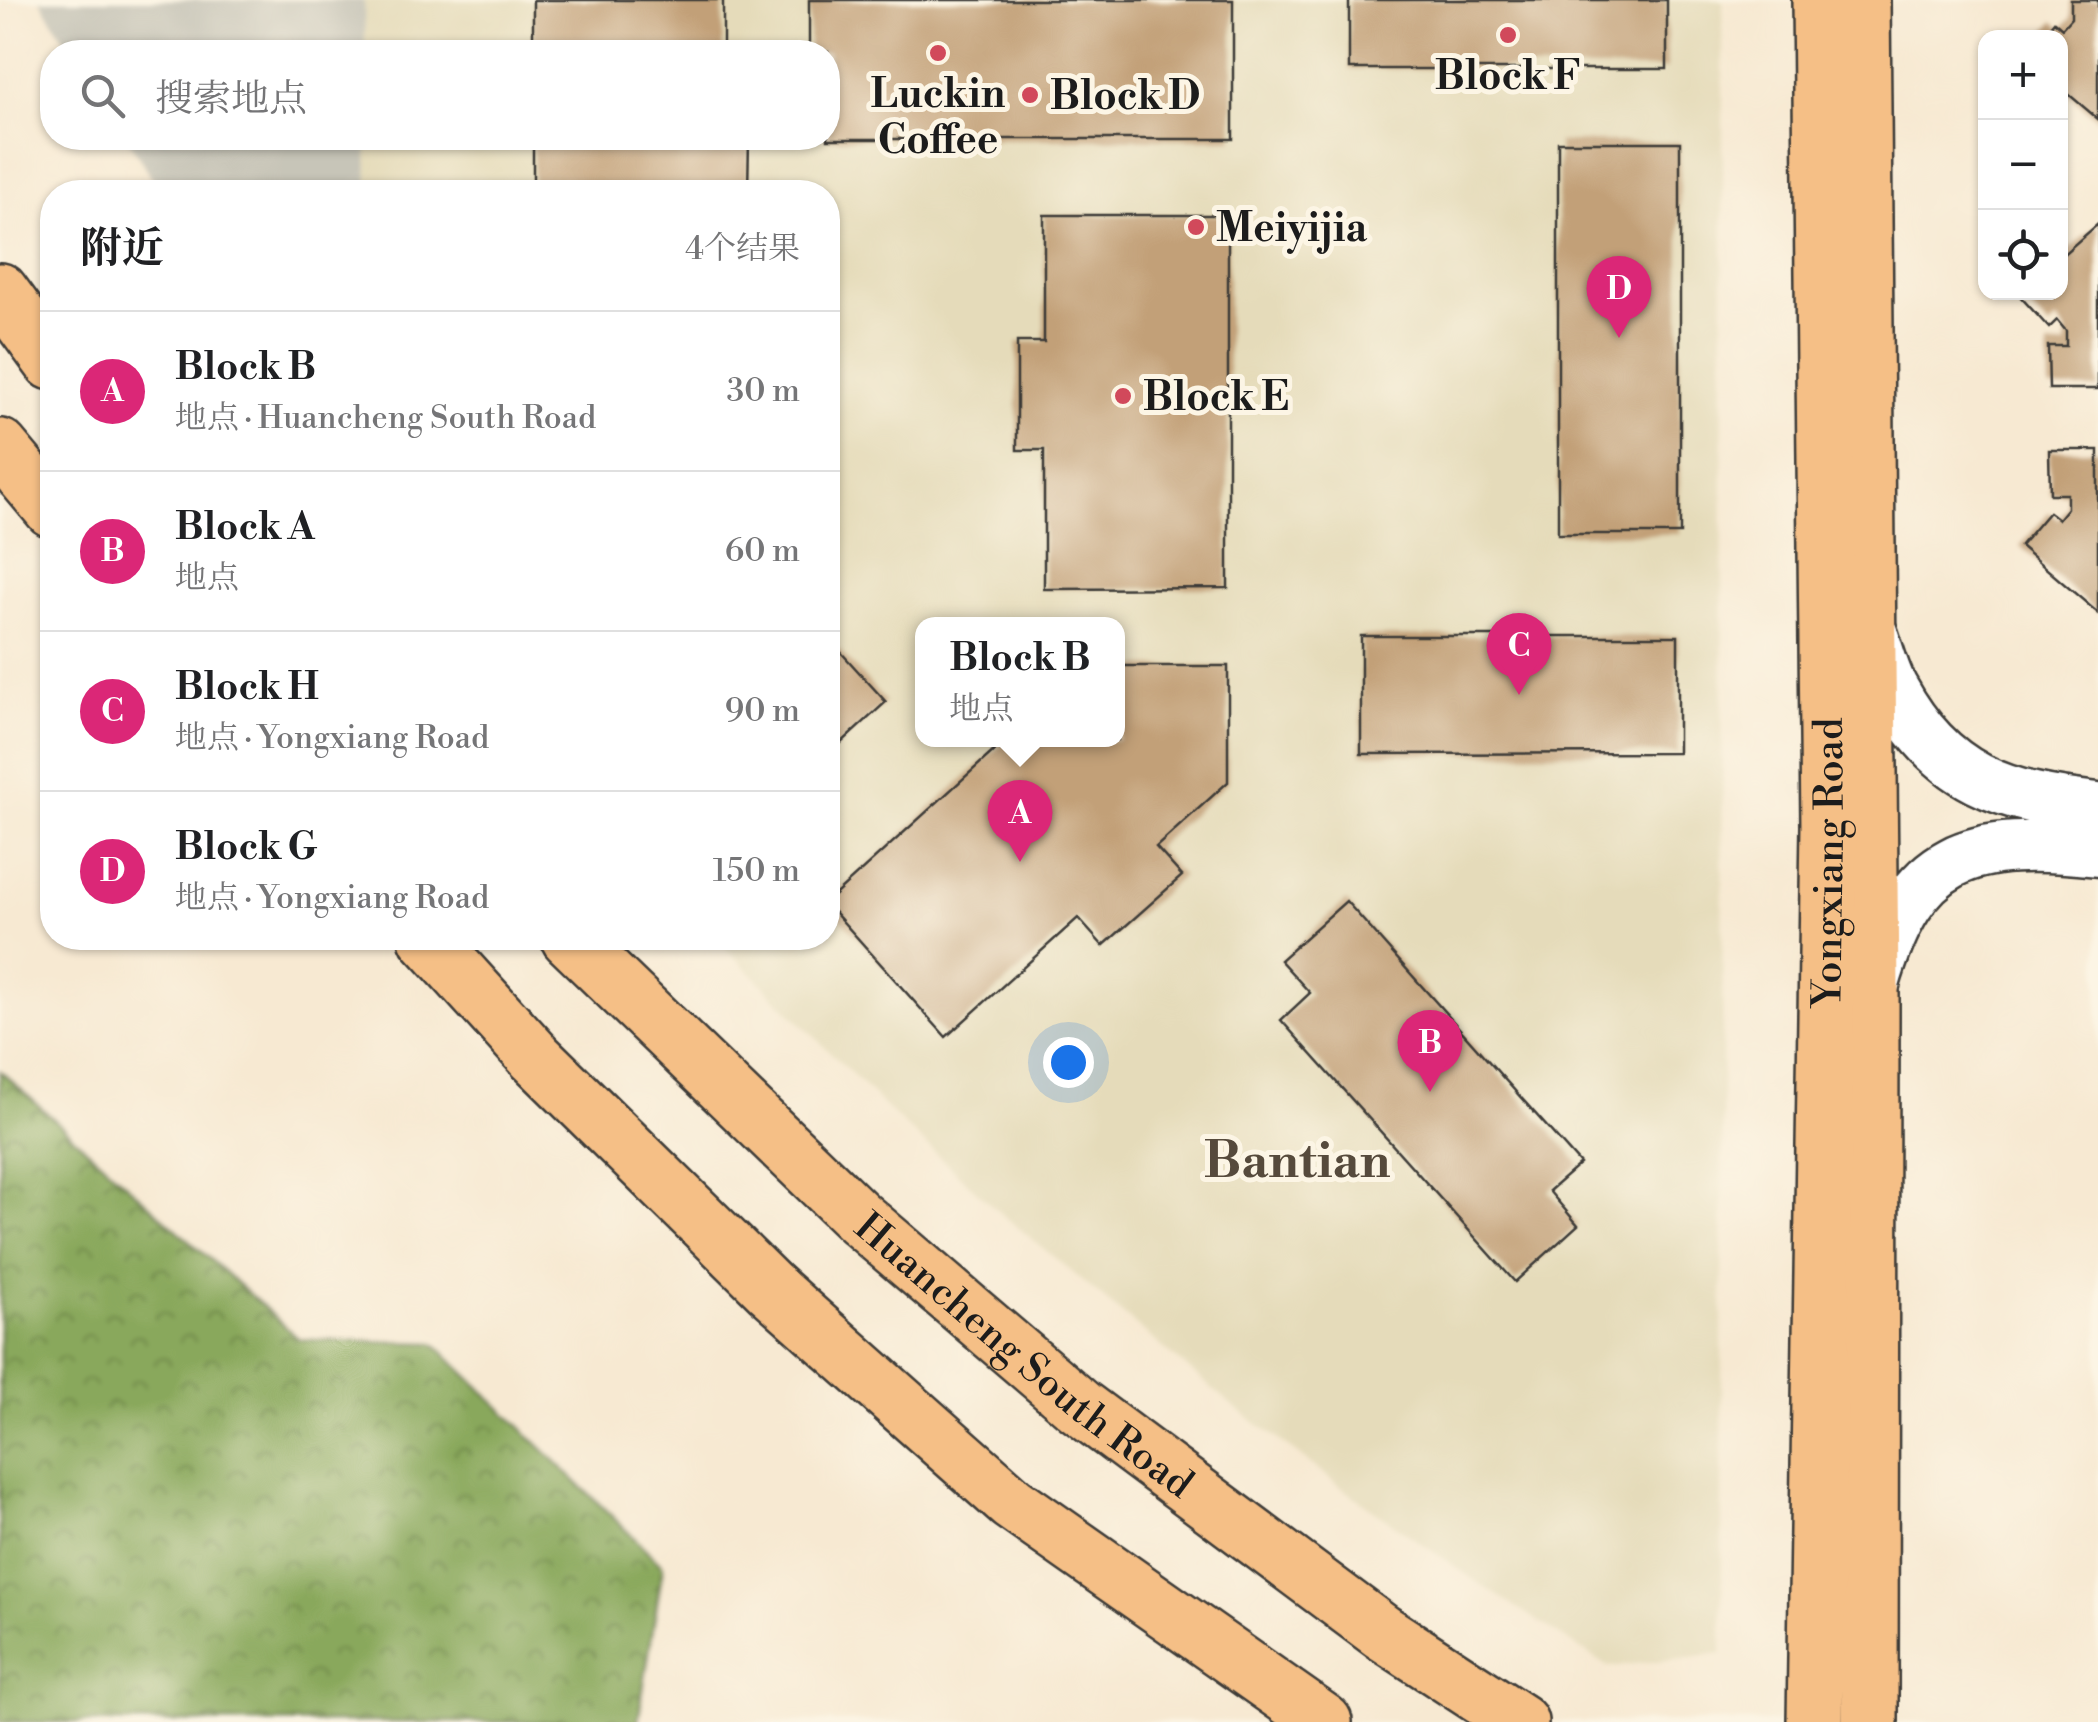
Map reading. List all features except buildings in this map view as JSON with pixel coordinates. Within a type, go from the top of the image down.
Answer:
[{"type":"main road","name":"Yongxiang Road","points":[[1815,1722],[1828,826],[1820,0]]},
{"type":"main road","name":"Yongxiang Road","points":[[1862,0],[1871,993],[1870,1722]]},
{"type":"main road","points":[[0,291],[40,346]]},
{"type":"main road","points":[[0,447],[40,495]]},
{"type":"main road","points":[[438,950],[535,1057],[770,1288],[1012,1504],[1324,1722]]},
{"type":"main road","name":"Huancheng South Road","points":[[582,950],[859,1218],[1080,1406],[1382,1632],[1520,1722]]},
{"type":"main road","points":[[1772,1722],[1793,1694],[1816,1644]]},
{"type":"street","points":[[1868,624],[1893,690],[1924,736],[1959,768],[1999,789],[2040,802],[2098,808]]},
{"type":"street","points":[[1871,993],[1888,936],[1912,894],[1948,864],[1992,848],[2038,844],[2098,851]]},
{"type":"shaded area","points":[[40,0],[364,0],[365,40],[65,40]]},
{"type":"shaded area","points":[[364,0],[1723,0],[1722,1653],[1609,1667],[1355,1497],[1232,1405],[997,1210],[884,1106],[728,950],[840,950],[840,180],[368,180],[367,150],[840,150],[840,40],[365,40]]},
{"type":"shaded area","points":[[135,150],[367,150],[368,180],[153,180]]},
{"type":"green space","points":[[0,1071],[299,1339],[434,1343],[663,1566],[638,1722],[0,1722]]},
{"type":"place","name":"Block F","points":[[1508,35]]},
{"type":"place","name":"Luckin Coffee","points":[[938,53]]},
{"type":"place","name":"Block D","points":[[1030,95]]},
{"type":"place","name":"Meiyijia","points":[[1196,227]]},
{"type":"place","name":"Block G","points":[[1619,338]]},
{"type":"place","name":"Block E","points":[[1123,396]]},
{"type":"place","name":"Block H","points":[[1519,695]]},
{"type":"place","name":"Block B","points":[[1020,862]]},
{"type":"place","name":"Block A","points":[[1430,1092]]},
{"type":"district","name":"Bantian","points":[[1297,1159]]}]
